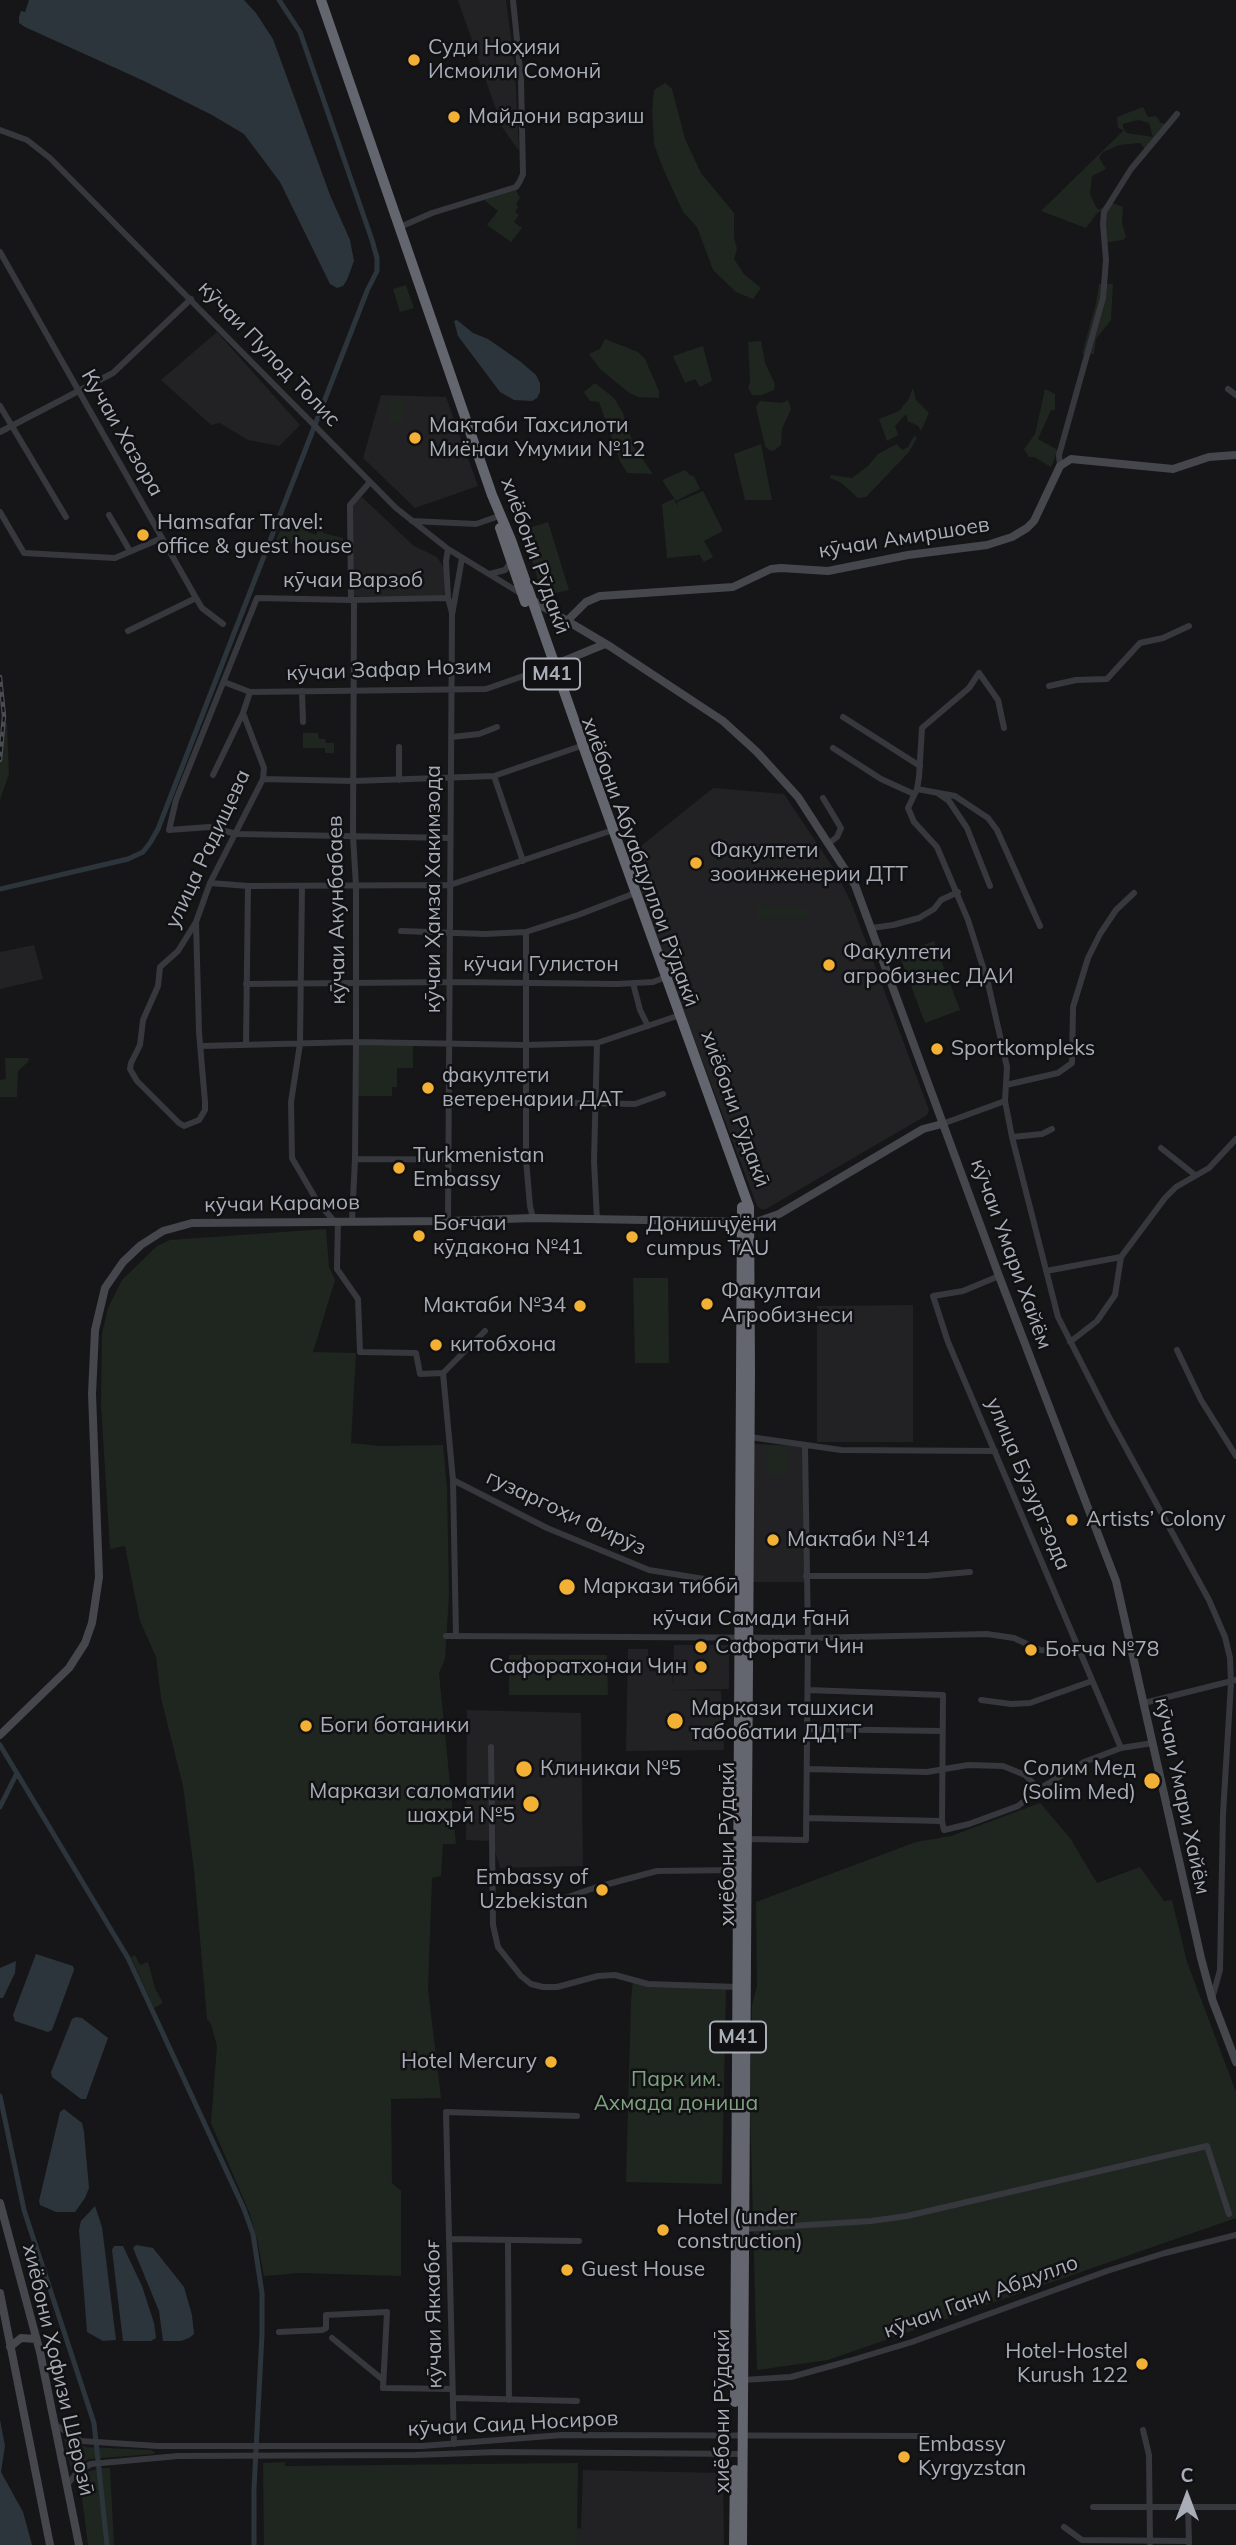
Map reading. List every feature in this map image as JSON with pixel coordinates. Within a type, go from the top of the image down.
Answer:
[{"type":"highway","name":"хиёбони Рӯдакӣ","points":[[321,0],[600,801]]},
{"type":"highway","points":[[499,515],[511,562],[527,597]]},
{"type":"highway","name":"хиёбони Абуабдуллои Рӯдакӣ","points":[[552,666],[578,747],[664,978],[747,1222],[743,1870]]},
{"type":"highway","points":[[745,1585],[750,1437],[746,1422]]},
{"type":"highway","name":"хиёбони Рӯдакӣ","points":[[742,2545],[738,2504],[740,2281],[744,2229],[740,2185],[743,1870],[747,1839],[744,1747]]},
{"type":"highway","points":[[740,2185],[740,2281]]},
{"type":"highway","points":[[734,2545],[738,2504]]},
{"type":"main road","points":[[1058,469],[1071,459],[1178,469],[1209,457],[1236,455]]},
{"type":"main road","name":"кӯчаи Амиршоев","points":[[566,622],[586,602],[600,596],[668,590],[718,590],[741,584],[771,569],[828,571],[908,555],[987,545],[1012,537],[1027,528],[1039,512],[1058,469]]},
{"type":"main road","name":"кӯчаи Умари Хайём","points":[[527,597],[723,721],[757,752],[798,797],[855,886],[1115,1581],[1187,1901],[1212,1998],[1236,2062]]},
{"type":"main road","name":"кӯчаи Зафар Нозим","points":[[552,666],[605,644]]},
{"type":"main road","name":"кӯчаи Карамов","points":[[0,1735],[69,1668],[85,1643],[92,1623],[99,1577],[92,1394],[95,1330],[105,1288],[123,1262],[141,1245],[163,1231],[192,1223],[533,1218],[747,1222],[779,1214],[923,1129],[943,1124]]},
{"type":"main road","name":"хиёбони Ҳофизи Шерозӣ","points":[[0,2203],[36,2339],[79,2545]]},
{"type":"main road","name":"хиёбони Ҳофизи Шерозӣ","points":[[0,2293],[50,2545]]},
{"type":"main road","points":[[10,2347],[21,2338],[36,2339]]},
{"type":"street","points":[[400,227],[432,213],[516,187],[520,181],[523,174],[521,71],[513,0]]},
{"type":"street","points":[[1058,469],[1059,455],[1102,302],[1106,260],[1104,212],[1131,169],[1177,114]]},
{"type":"street","name":"кӯчаи Пулод Толис","points":[[0,130],[27,140],[50,158],[329,441],[412,521],[448,549],[527,597]]},
{"type":"street","name":"Кучаи Хазора","points":[[0,252],[196,598],[202,608],[223,624]]},
{"type":"street","points":[[0,432],[113,373],[191,299]]},
{"type":"street","points":[[1228,389],[1236,395]]},
{"type":"street","points":[[0,406],[66,517]]},
{"type":"street","name":"кӯчаи Акунбабаев","points":[[352,1220],[355,1159],[356,886],[353,836],[353,600],[350,505],[370,482]]},
{"type":"street","points":[[0,513],[24,553],[115,558],[162,538]]},
{"type":"street","points":[[109,514],[130,551]]},
{"type":"street","points":[[412,521],[476,524],[499,515]]},
{"type":"street","points":[[448,549],[448,598],[452,615]]},
{"type":"street","name":"кӯчаи Ҳамза Хакимзода","points":[[448,1221],[452,615],[462,558]]},
{"type":"street","points":[[490,574],[505,570],[511,562]]},
{"type":"street","points":[[128,631],[196,598]]},
{"type":"street","name":"кӯчаи Варзоб","points":[[224,682],[257,598],[448,598]]},
{"type":"street","points":[[1049,686],[1076,680],[1107,678],[1140,643],[1163,638],[1189,626]]},
{"type":"street","name":"кӯчаи Зафар Нозим","points":[[250,692],[486,688],[552,666]]},
{"type":"street","points":[[1004,728],[998,700],[979,673],[969,688],[922,728],[920,766],[915,792],[908,808],[911,816],[937,847],[958,892],[988,983],[1007,1067],[1005,1101],[1012,1137],[1058,1317],[1209,1600],[1225,1637],[1233,1681],[1223,1814],[1220,1970],[1212,1998]]},
{"type":"street","points":[[213,775],[243,713],[250,692],[224,682],[176,800],[169,830],[209,827],[237,834],[449,838]]},
{"type":"street","points":[[302,691],[303,722]]},
{"type":"street","name":"улица Радищева","points":[[202,1046],[205,1110],[195,1123],[184,1126],[137,1081],[130,1069],[140,1045],[143,1020],[158,986],[160,967],[178,951],[196,922],[210,883],[263,779],[264,768],[243,713]]},
{"type":"street","points":[[843,718],[920,766]]},
{"type":"street","points":[[452,737],[478,734],[497,727]]},
{"type":"street","points":[[399,747],[399,780]]},
{"type":"street","points":[[263,779],[399,780],[494,776],[578,747]]},
{"type":"street","points":[[833,748],[881,779],[915,792],[935,791],[955,796],[983,814],[993,823],[1040,926]]},
{"type":"street","points":[[494,776],[523,861]]},
{"type":"street","points":[[935,791],[949,800],[967,828],[990,887]]},
{"type":"street","points":[[822,799],[841,828],[837,837],[828,844]]},
{"type":"street","points":[[210,883],[248,886],[450,885],[610,831]]},
{"type":"street","points":[[246,1045],[248,886]]},
{"type":"street","points":[[302,886],[300,1044],[291,1102],[292,1158],[317,1200],[336,1221],[336,1266],[359,1304],[360,1352],[416,1353],[420,1374],[443,1373],[485,1331]]},
{"type":"street","points":[[872,928],[919,918],[941,900],[958,892]]},
{"type":"street","points":[[401,931],[526,932],[633,893]]},
{"type":"street","points":[[1006,1085],[1058,1073],[1072,1063],[1073,1007],[1088,958],[1116,910],[1134,893]]},
{"type":"street","points":[[196,922],[199,1032],[202,1046],[356,1042],[526,1045],[597,1043],[677,1016]]},
{"type":"street","points":[[526,932],[526,1160],[533,1218]]},
{"type":"street","name":"кӯчаи Гулистон","points":[[246,984],[634,983],[653,982],[664,978]]},
{"type":"street","points":[[634,983],[640,1010],[648,1026]]},
{"type":"street","points":[[597,1043],[594,1161],[597,1220]]},
{"type":"street","points":[[450,1101],[635,1104],[663,1094]]},
{"type":"street","points":[[943,1124],[1005,1101]]},
{"type":"street","points":[[1012,1137],[1042,1134],[1052,1129]]},
{"type":"street","points":[[1070,1342],[1097,1321],[1115,1295],[1121,1257],[1165,1198],[1176,1187],[1218,1160],[1236,1139]]},
{"type":"street","points":[[1161,1149],[1195,1175]]},
{"type":"street","points":[[355,1159],[526,1160]]},
{"type":"street","points":[[1046,1271],[1121,1257]]},
{"type":"street","name":"улица Бузургзода","points":[[999,1276],[963,1291],[933,1296],[948,1342],[1121,1748]]},
{"type":"street","points":[[1178,1350],[1201,1400],[1236,1457]]},
{"type":"street","points":[[443,1373],[453,1480],[456,1636]]},
{"type":"street","points":[[750,1437],[841,1450],[995,1451]]},
{"type":"street","points":[[747,1839],[806,1840],[808,1638],[805,1445]]},
{"type":"street","name":"гузаргоҳи Фирӯз","points":[[453,1480],[547,1528],[649,1570],[745,1585]]},
{"type":"street","points":[[806,1576],[926,1576],[970,1572]]},
{"type":"street","name":"кӯчаи Самади Ғанӣ","points":[[446,1636],[808,1638],[987,1634],[1014,1638],[1040,1650],[1053,1651]]},
{"type":"street","points":[[981,1700],[1011,1704],[1030,1703],[1092,1681]]},
{"type":"street","points":[[1144,1703],[1233,1681]]},
{"type":"street","points":[[808,1690],[943,1695],[944,1830],[1018,1806],[1039,1788],[1084,1762],[1121,1748],[1153,1742]]},
{"type":"street","points":[[807,1729],[942,1731]]},
{"type":"street","points":[[491,1748],[493,1924],[498,1948],[521,1976],[543,1987],[557,1987],[598,1976],[615,1975],[648,1984],[742,1987]]},
{"type":"street","points":[[807,1769],[942,1770],[968,1765],[1003,1766],[1025,1775],[1039,1788]]},
{"type":"street","points":[[807,1818],[942,1821]]},
{"type":"street","points":[[565,1898],[657,1871],[743,1870]]},
{"type":"street","name":"кӯчаи Яккабоғ","points":[[454,2444],[446,2112],[578,2116]]},
{"type":"street","points":[[744,2229],[908,2216],[1207,2146],[1229,2214]]},
{"type":"street","name":"кӯчаи Гани Абдулло","points":[[739,2380],[790,2377],[849,2361],[923,2339],[1107,2271],[1236,2235]]},
{"type":"street","points":[[450,2239],[579,2241]]},
{"type":"street","points":[[508,2240],[509,2400]]},
{"type":"street","points":[[279,2332],[322,2330],[326,2328],[326,2315],[387,2312],[383,2388],[452,2389]]},
{"type":"street","points":[[332,2338],[382,2379]]},
{"type":"street","points":[[453,2398],[577,2400]]},
{"type":"street","name":"кӯчаи Саид Носиров","points":[[54,2424],[70,2436],[86,2442],[158,2446],[393,2446],[542,2436],[927,2436]]},
{"type":"street","points":[[1143,2430],[1149,2455],[1150,2543]]},
{"type":"street","points":[[542,2436],[542,2452]]},
{"type":"street","points":[[525,2437],[528,2445],[526,2452]]},
{"type":"street","points":[[158,2446],[158,2458]]},
{"type":"street","points":[[393,2446],[393,2455]]},
{"type":"street","name":"кӯчаи Саид Носиров","points":[[68,2486],[78,2471],[91,2464],[158,2458],[268,2454],[526,2452],[739,2454]]},
{"type":"street","points":[[1093,2507],[1236,2507]]},
{"type":"street","points":[[1064,2527],[1082,2540],[1189,2543],[1188,2507]]},
{"type":"shaded area","points":[[29,0],[244,0],[273,39],[330,195],[350,240],[354,261],[343,286],[337,288],[330,284],[280,182],[244,134],[144,81],[25,27],[19,23],[19,17],[21,11],[25,12]]},
{"type":"shaded area","points":[[458,0],[506,0],[515,68],[519,151],[502,127]]},
{"type":"shaded area","points":[[457,320],[473,333],[488,339],[536,375],[540,383],[537,398],[532,401],[514,400],[500,392],[458,336],[454,321]]},
{"type":"shaded area","points":[[217,332],[300,425],[279,446],[248,440],[220,423],[211,425],[161,380]]},
{"type":"shaded area","name":"Мактаби Тахсилоти Миёнаи Умумии №12","points":[[381,395],[446,397],[478,486],[415,508],[363,458]]},
{"type":"shaded area","points":[[362,497],[414,546],[437,557],[444,568],[444,598],[352,596],[353,504]]},
{"type":"shaded area","points":[[713,788],[784,794],[836,872],[851,902],[929,1110],[927,1115],[766,1209],[757,1206],[626,858]]},
{"type":"shaded area","points":[[34,945],[43,979],[0,989],[0,952]]},
{"type":"shaded area","points":[[913,1305],[913,1442],[817,1442],[817,1306]]},
{"type":"shaded area","points":[[754,1444],[803,1446],[805,1582],[753,1582]]},
{"type":"shaded area","name":"Маркази ташхиси табобатии ДДТТ","points":[[674,1645],[729,1645],[729,1689],[672,1690],[721,1691],[724,1750],[626,1751],[628,1649],[648,1649],[649,1671],[672,1672],[673,1685]]},
{"type":"shaded area","name":"Клиникаи №5","points":[[467,1710],[581,1713],[583,1866],[500,1868],[492,1841],[466,1840]]},
{"type":"shaded area","points":[[36,1954],[73,1966],[74,1970],[52,2030],[48,2032],[15,2021],[13,2015]]},
{"type":"shaded area","points":[[16,1961],[15,1973],[3,1998],[0,1998],[0,1968]]},
{"type":"shaded area","points":[[82,2018],[108,2038],[86,2099],[81,2099],[52,2077],[51,2072],[72,2019]]},
{"type":"shaded area","points":[[64,2109],[82,2123],[84,2132],[89,2188],[75,2212],[56,2212],[40,2205],[39,2201],[60,2112]]},
{"type":"shaded area","points":[[95,2206],[102,2227],[116,2340],[103,2341],[87,2332],[79,2230],[81,2221]]},
{"type":"shaded area","points":[[136,2245],[153,2248],[184,2287],[194,2334],[189,2338],[163,2341],[159,2311],[133,2248]]},
{"type":"shaded area","points":[[114,2246],[123,2246],[142,2286],[154,2323],[156,2338],[151,2341],[123,2341],[112,2250]]},
{"type":"shaded area","points":[[0,2420],[5,2446],[1,2472],[23,2512],[32,2545],[0,2545]]},
{"type":"shaded area","points":[[583,2470],[723,2473],[724,2545],[575,2545],[576,2529],[581,2528]]},
{"type":"green space","points":[[665,83],[672,89],[685,139],[701,173],[734,213],[737,249],[734,259],[744,274],[761,288],[753,299],[736,292],[713,270],[697,227],[683,212],[662,166],[654,144],[652,111],[654,90]]},
{"type":"green space","points":[[1143,107],[1148,117],[1156,116],[1161,123],[1166,124],[1146,150],[1140,143],[1119,145],[1103,152],[1099,158],[1106,169],[1092,176],[1090,194],[1099,210],[1110,202],[1123,207],[1122,223],[1126,237],[1123,240],[1103,243],[1105,209],[1097,213],[1086,228],[1041,211],[1124,130],[1118,128],[1117,117]],"holes":[[[1138,120],[1149,123],[1153,137],[1127,133],[1123,128],[1123,124]]]},
{"type":"green space","points":[[514,186],[520,198],[515,212],[519,215],[514,222],[522,228],[511,242],[487,225],[498,211],[484,200]]},
{"type":"green space","points":[[1099,284],[1113,284],[1111,320],[1096,339],[1094,354],[1082,354],[1096,303]]},
{"type":"green space","points":[[406,285],[414,308],[400,312],[393,289]]},
{"type":"green space","points":[[605,339],[638,352],[645,359],[659,391],[659,398],[638,397],[600,369],[589,354],[600,349]]},
{"type":"green space","points":[[761,341],[765,363],[775,384],[774,390],[762,395],[752,395],[748,388],[748,342]]},
{"type":"green space","points":[[703,346],[712,381],[700,387],[695,379],[685,383],[673,356]]},
{"type":"green space","points":[[595,383],[614,398],[623,413],[634,447],[653,474],[627,473],[620,461],[599,402],[590,401],[584,392]]},
{"type":"green space","points":[[913,388],[916,400],[929,413],[921,431],[918,426],[908,421],[906,414],[895,426],[898,435],[887,441],[879,419],[899,411]]},
{"type":"green space","points":[[1045,389],[1055,394],[1055,410],[1051,410],[1038,439],[1058,450],[1051,467],[1029,457],[1024,449],[1035,434]]},
{"type":"green space","points":[[389,399],[403,399],[403,422],[389,422]]},
{"type":"green space","points":[[788,400],[791,409],[782,429],[781,445],[770,451],[765,446],[756,407],[760,401],[782,403]]},
{"type":"green space","points":[[914,436],[917,438],[909,452],[866,497],[858,498],[840,482],[830,478],[831,475],[852,478],[878,454],[897,444],[902,450],[908,447]]},
{"type":"green space","points":[[761,444],[772,500],[745,500],[734,454]]},
{"type":"green space","points":[[685,470],[694,476],[700,489],[676,501],[662,480]]},
{"type":"green space","points":[[703,491],[723,531],[704,541],[713,557],[704,562],[697,551],[699,555],[667,558],[662,504],[674,499],[678,507],[677,502]]},
{"type":"green space","points":[[285,518],[310,524],[308,532],[316,535],[319,526],[324,528],[323,533],[343,538],[343,549],[348,550],[308,547],[307,542],[275,542]]},
{"type":"green space","points":[[548,522],[569,590],[552,594],[540,587],[523,530]]},
{"type":"green space","points":[[7,723],[9,774],[0,800],[0,764]]},
{"type":"green space","points":[[303,733],[318,733],[319,739],[334,743],[334,753],[325,753],[325,748],[303,748]]},
{"type":"green space","points":[[757,906],[806,908],[806,918],[757,917]]},
{"type":"green space","points":[[934,941],[960,1010],[925,1023],[899,954]]},
{"type":"green space","points":[[358,1043],[413,1043],[413,1068],[397,1068],[397,1087],[392,1087],[392,1096],[358,1096]]},
{"type":"green space","points":[[5,1058],[29,1058],[18,1071],[17,1097],[0,1097],[0,1080],[6,1079]]},
{"type":"green space","name":"Боги ботаники","points":[[326,1229],[329,1267],[335,1280],[313,1352],[356,1353],[351,1443],[381,1446],[443,1445],[447,1488],[449,1595],[445,1659],[439,1673],[456,1844],[443,1844],[441,1876],[432,1878],[428,1989],[441,2098],[391,2099],[392,2183],[401,2191],[401,2276],[300,2273],[264,2276],[250,2214],[211,2123],[217,2046],[207,2019],[194,1870],[183,1786],[161,1698],[156,1657],[140,1621],[125,1546],[110,1549],[101,1404],[102,1333],[108,1308],[122,1280],[157,1246],[170,1240]]},
{"type":"green space","points":[[633,1278],[668,1278],[669,1363],[635,1363]]},
{"type":"green space","points":[[766,1446],[787,1446],[787,1474],[767,1474]]},
{"type":"green space","points":[[509,1655],[607,1655],[608,1695],[509,1695]]},
{"type":"green space","points":[[1040,1803],[1070,1838],[1097,1883],[1140,1867],[1164,1901],[1172,1900],[1187,1962],[1236,2092],[1236,2218],[828,2360],[757,2370],[750,2108],[752,2005],[757,1986],[756,1902],[916,1842],[951,1836]]},
{"type":"green space","points":[[135,1955],[140,1965],[148,1962],[155,1988],[163,2003],[154,2008],[131,1957]]},
{"type":"green space","name":"Парк им. Ахмада дониша","points":[[633,1980],[726,1987],[722,2184],[626,2182]]},
{"type":"green space","points":[[64,2438],[86,2447],[155,2452],[89,2459],[71,2470]]},
{"type":"green space","points":[[285,2462],[285,2466],[578,2463],[577,2545],[264,2545],[263,2463]]},
{"type":"green space","points":[[110,2468],[114,2545],[88,2545],[80,2482],[84,2473]]},
{"type":"waterway","points":[[0,889],[128,859],[143,852],[150,843],[158,829],[377,271],[372,240],[300,32],[279,0]]},
{"type":"waterway","points":[[0,1745],[128,1958],[244,2209],[253,2234],[262,2293],[254,2545]]},
{"type":"waterway","points":[[0,1807],[17,1773]]},
{"type":"waterway","points":[[0,2096],[24,2210],[94,2423],[107,2545]]},
{"type":"railway","points":[[0,677],[4,716],[0,760]]},
{"type":"place","name":"Суди Ноҳияи Исмоили Сомонӣ","points":[[414,60]]},
{"type":"place","name":"Майдони варзиш","points":[[454,117]]},
{"type":"place","name":"Мактаби Тахсилоти Миёнаи Умумии №12","points":[[415,438]]},
{"type":"place","name":"Hamsafar Travel: office & guest house","points":[[143,535]]},
{"type":"place","name":"Факултети зооинженерии ДТТ","points":[[696,863]]},
{"type":"place","name":"Факултети агробизнес ДАИ","points":[[829,965]]},
{"type":"place","name":"Sportkompleks","points":[[937,1049]]},
{"type":"place","name":"факултети ветеренарии ДАТ","points":[[428,1088]]},
{"type":"place","name":"Turkmenistan Embassy","points":[[399,1168]]},
{"type":"place","name":"Боғчаи кӯдакона №41","points":[[419,1236]]},
{"type":"place","name":"Донишҷӯёни cumpus TAU","points":[[632,1237]]},
{"type":"place","name":"Факултаи Агробизнеси","points":[[707,1304]]},
{"type":"place","name":"Мактаби №34","points":[[580,1306]]},
{"type":"place","name":"китобхона","points":[[436,1345]]},
{"type":"place","name":"Artists’ Colony","points":[[1072,1520]]},
{"type":"place","name":"Мактаби №14","points":[[773,1540]]},
{"type":"place","name":"Маркази тиббӣ","points":[[567,1587]]},
{"type":"place","name":"Сафорати Чин","points":[[701,1647]]},
{"type":"place","name":"Боғча №78","points":[[1031,1650]]},
{"type":"place","name":"Сафоратхонаи Чин","points":[[701,1667]]},
{"type":"place","name":"Маркази ташхиси табобатии ДДТТ","points":[[675,1721]]},
{"type":"place","name":"Боги ботаники","points":[[306,1726]]},
{"type":"place","name":"Клиникаи №5","points":[[524,1769]]},
{"type":"place","name":"Солим Мед (Solim Med)","points":[[1152,1781]]},
{"type":"place","name":"Маркази саломатии шаҳрӣ №5","points":[[531,1804]]},
{"type":"place","name":"Embassy of Uzbekistan","points":[[602,1890]]},
{"type":"place","name":"Hotel Mercury","points":[[551,2062]]},
{"type":"place","name":"Hotel (under construction)","points":[[663,2230]]},
{"type":"place","name":"Guest House","points":[[567,2270]]},
{"type":"place","name":"Hotel-Hostel Kurush 122","points":[[1142,2364]]},
{"type":"place","name":"Embassy Kyrgyzstan","points":[[904,2457]]}]
